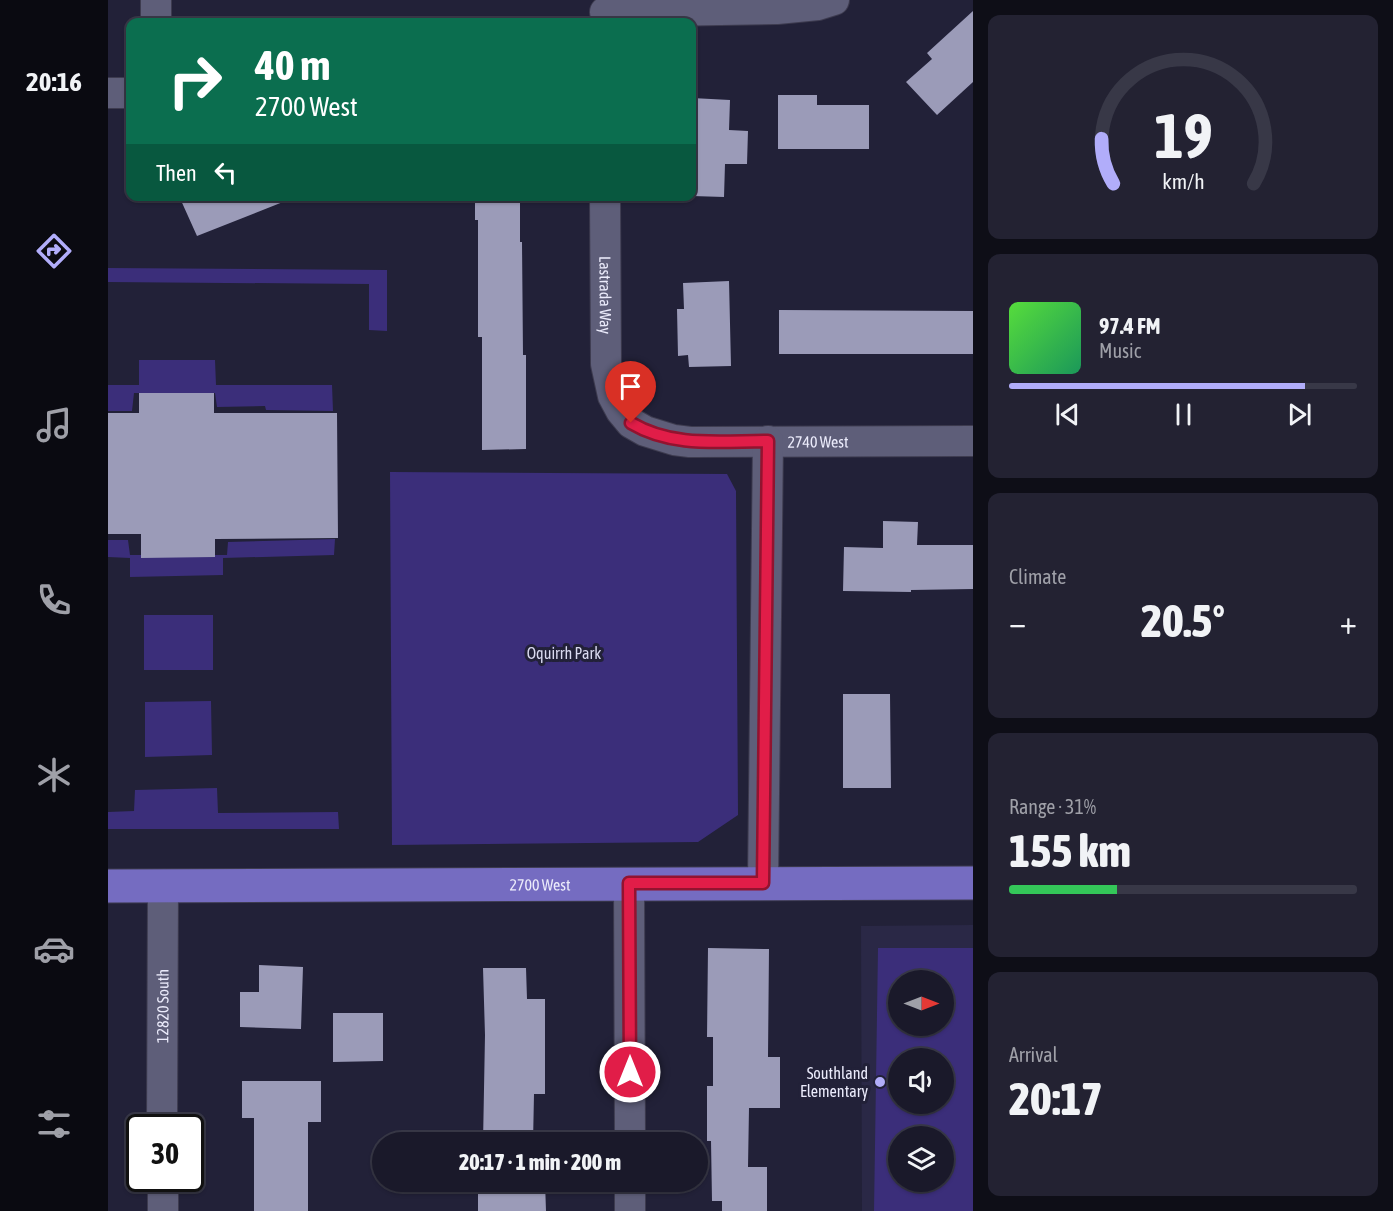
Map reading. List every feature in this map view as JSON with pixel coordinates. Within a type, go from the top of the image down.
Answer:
[{"type":"main road","name":"2700 West","points":[[108,886],[973,883]]},
{"type":"street","points":[[156,0],[156,18]]},
{"type":"street","points":[[605,11],[777,9],[818,5],[834,0]]},
{"type":"street","points":[[108,93],[126,93]]},
{"type":"street","name":"Lastrada Way","points":[[605,201],[606,364],[613,396],[631,423]]},
{"type":"street","name":"2740 West","points":[[631,423],[645,431],[674,440],[973,441]]},
{"type":"street","points":[[763,883],[768,441]]},
{"type":"street","points":[[629,883],[630,1132]]},
{"type":"street","name":"12820 South","points":[[162,1114],[163,886]]},
{"type":"street","points":[[163,1192],[163,1211]]},
{"type":"street","points":[[630,1192],[630,1211]]},
{"type":"shaded area","name":"Southland Elementary","points":[[973,925],[973,1211],[862,1211],[861,926]]},
{"type":"green space","points":[[108,268],[387,270],[387,331],[369,330],[369,284],[108,282]]},
{"type":"green space","points":[[139,360],[215,360],[216,385],[332,385],[333,411],[266,410],[265,406],[217,407],[215,393],[134,393],[132,411],[108,411],[108,385],[139,385]]},
{"type":"green space","name":"Oquirrh Park","points":[[390,472],[727,474],[736,491],[738,815],[698,842],[392,845]]},
{"type":"green space","points":[[335,539],[334,555],[223,558],[223,575],[130,577],[130,558],[108,557],[108,540],[128,540],[130,555],[227,555],[228,542]]},
{"type":"green space","points":[[144,615],[213,615],[213,670],[144,670]]},
{"type":"green space","points":[[211,701],[212,755],[145,757],[145,702]]},
{"type":"green space","points":[[217,788],[218,813],[338,812],[339,829],[108,829],[108,812],[134,811],[135,790]]},
{"type":"green space","points":[[878,948],[973,948],[973,1211],[874,1211]]},
{"type":"building","points":[[973,11],[973,82],[937,115],[906,82],[932,59],[927,53]]},
{"type":"building","points":[[778,95],[817,95],[817,105],[869,105],[869,149],[778,149]]},
{"type":"building","points":[[696,98],[730,100],[729,130],[748,131],[747,164],[725,164],[724,197],[696,196]]},
{"type":"building","points":[[181,201],[285,201],[197,236]]},
{"type":"building","points":[[475,201],[520,201],[523,355],[526,355],[526,449],[482,450],[482,337],[478,337],[478,220],[475,220]]},
{"type":"building","points":[[729,281],[731,366],[689,367],[688,355],[678,356],[677,309],[684,309],[683,283]]},
{"type":"building","points":[[779,310],[973,311],[973,354],[779,354]]},
{"type":"building","points":[[139,393],[214,393],[214,413],[337,413],[338,538],[215,539],[215,557],[141,558],[141,534],[108,534],[108,413],[139,413]]},
{"type":"building","points":[[883,521],[918,522],[917,545],[973,545],[973,589],[911,590],[911,592],[843,591],[844,547],[883,548]]},
{"type":"building","points":[[843,694],[890,694],[891,788],[843,788]]},
{"type":"building","points":[[708,948],[769,949],[768,1057],[780,1057],[780,1108],[749,1108],[748,1167],[767,1167],[767,1211],[722,1211],[722,1201],[712,1201],[711,1141],[708,1141],[707,1132],[707,1086],[713,1086],[713,1037],[707,1037]]},
{"type":"building","points":[[259,965],[303,967],[301,1029],[240,1027],[240,992],[259,992]]},
{"type":"building","points":[[483,968],[526,968],[527,999],[545,999],[545,1094],[534,1094],[533,1132],[483,1132],[485,1035]]},
{"type":"building","points":[[333,1013],[383,1013],[383,1061],[333,1062]]},
{"type":"building","points":[[242,1081],[321,1081],[321,1122],[308,1122],[308,1211],[254,1211],[254,1118],[242,1118]]},
{"type":"building","points":[[478,1192],[545,1192],[546,1211],[478,1211]]},
{"type":"place","name":"Southland Elementary","points":[[880,1082]]},
{"type":"route","points":[[630,1072],[629,883],[763,883],[768,441],[674,440],[645,431],[631,423]]}]
